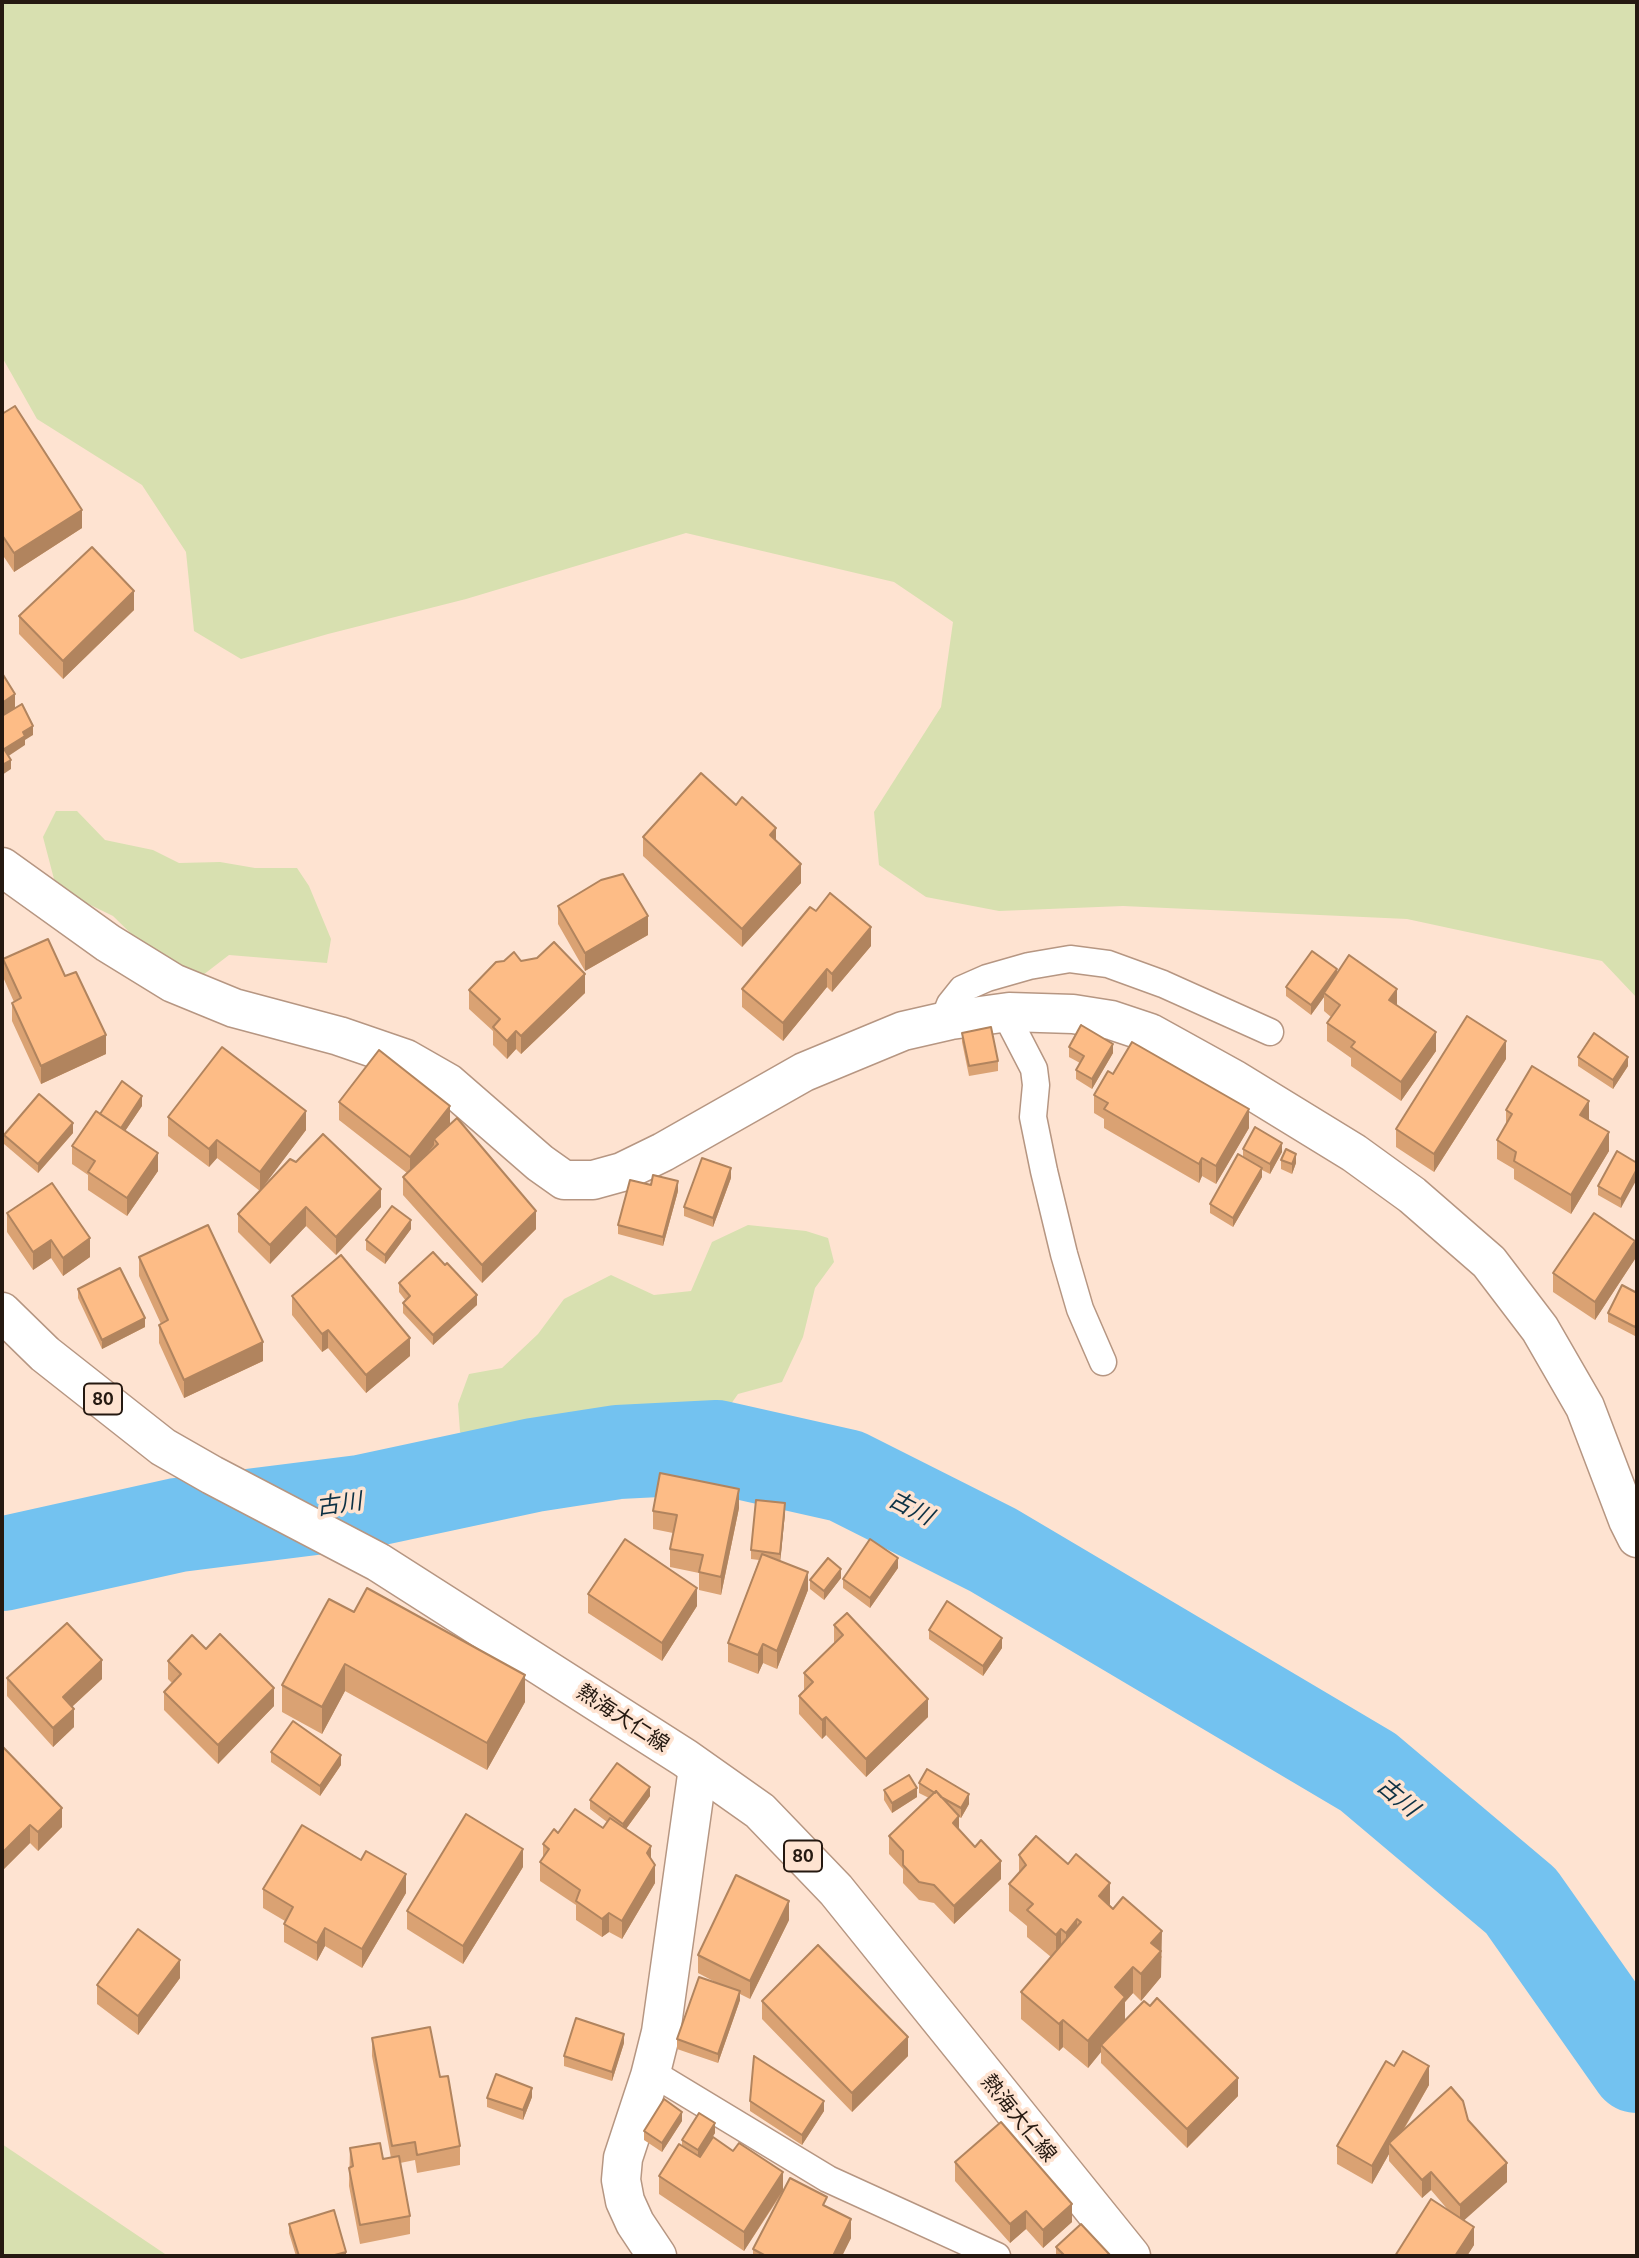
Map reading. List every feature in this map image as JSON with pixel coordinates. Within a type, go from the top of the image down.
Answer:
[{"type":"street","points":[[2,867],[108,943],[173,983],[234,1008],[339,1036],[406,1059],[448,1083],[540,1163],[564,1180],[593,1180],[622,1172],[663,1152],[804,1072],[903,1031],[1005,1013],[1073,1014],[1111,1020],[1150,1033],[1235,1080],[1354,1153],[1412,1195],[1489,1262],[1540,1328],[1585,1407],[1637,1538]]},
{"type":"street","name":"熱海大仁線","points":[[2,1312],[45,1354],[163,1447],[378,1562],[698,1768],[760,1811],[836,1890],[1131,2256]]},
{"type":"street","points":[[657,2256],[635,2223],[625,2202],[621,2180],[626,2146],[651,2072],[661,2032],[698,1768]]},
{"type":"lane","points":[[943,1022],[950,1004],[962,989],[987,978],[1029,966],[1070,959],[1108,964],[1152,980],[1270,1032]]},
{"type":"lane","points":[[1005,1013],[1034,1069],[1036,1085],[1033,1117],[1044,1171],[1080,1309],[1103,1362]]},
{"type":"lane","points":[[651,2072],[828,2179],[997,2256]]},
{"type":"green space","points":[[2,2],[1637,2],[1637,998],[1602,961],[1407,919],[1123,906],[999,911],[926,897],[879,865],[874,812],[941,707],[953,622],[894,582],[686,533],[466,599],[241,659],[194,631],[186,552],[142,485],[37,419],[2,357]]},
{"type":"green space","points":[[56,811],[77,811],[105,840],[153,850],[179,863],[220,862],[255,868],[297,868],[309,886],[331,939],[327,963],[229,955],[203,975],[159,961],[113,916],[74,897],[54,879],[43,837]]},
{"type":"green space","points":[[748,1225],[806,1231],[828,1238],[834,1262],[815,1288],[803,1337],[782,1382],[738,1394],[719,1421],[625,1436],[584,1438],[541,1450],[504,1446],[479,1453],[460,1432],[458,1404],[469,1374],[502,1368],[538,1334],[564,1299],[611,1275],[654,1295],[691,1291],[712,1242]]},
{"type":"green space","points":[[2,2144],[168,2256],[2,2256]]},
{"type":"building","points":[[15,406],[82,510],[14,553],[2,535],[2,414]]},
{"type":"building","points":[[92,547],[134,591],[63,661],[19,616]]},
{"type":"building","points":[[2,673],[15,694],[2,703]]},
{"type":"building","points":[[22,704],[33,726],[23,732],[25,736],[4,749],[11,760],[2,765],[2,716]]},
{"type":"building","points":[[701,773],[736,805],[742,797],[776,828],[770,835],[801,864],[742,929],[643,837]]},
{"type":"building","points":[[623,874],[648,916],[585,953],[558,906],[601,880]]},
{"type":"building","points":[[830,893],[871,927],[832,974],[827,969],[783,1023],[742,989],[810,907],[816,911]]},
{"type":"building","points":[[48,939],[65,976],[76,972],[106,1035],[41,1066],[12,1003],[21,998],[3,959]]},
{"type":"building","points":[[554,942],[585,974],[521,1036],[516,1031],[507,1041],[493,1027],[500,1019],[469,990],[496,962],[504,961],[514,952],[521,961],[537,958]]},
{"type":"building","points":[[1312,951],[1337,969],[1311,1005],[1286,987]]},
{"type":"building","points":[[1349,955],[1397,989],[1389,1000],[1436,1032],[1401,1082],[1351,1047],[1355,1042],[1327,1023],[1340,1005],[1324,993]]},
{"type":"building","points":[[1467,1016],[1506,1041],[1434,1154],[1396,1129]]},
{"type":"building","points":[[1081,1025],[1113,1044],[1092,1079],[1076,1070],[1084,1056],[1069,1047]]},
{"type":"building","points":[[991,1027],[998,1061],[969,1066],[962,1033]]},
{"type":"building","points":[[1594,1033],[1628,1057],[1613,1080],[1578,1057]]},
{"type":"building","points":[[1132,1042],[1249,1109],[1216,1166],[1202,1158],[1199,1164],[1104,1109],[1108,1103],[1094,1095],[1108,1071],[1113,1074]]},
{"type":"building","points":[[222,1047],[306,1111],[260,1172],[217,1140],[209,1149],[168,1117]]},
{"type":"building","points":[[379,1050],[450,1106],[410,1157],[339,1102]]},
{"type":"building","points":[[1532,1066],[1589,1101],[1580,1115],[1609,1132],[1571,1195],[1514,1161],[1516,1152],[1497,1140],[1512,1114],[1506,1110]]},
{"type":"building","points":[[122,1081],[142,1096],[121,1128],[100,1114]]},
{"type":"building","points":[[39,1094],[73,1123],[38,1164],[4,1135]]},
{"type":"building","points":[[96,1111],[158,1153],[127,1198],[88,1172],[95,1161],[72,1146]]},
{"type":"building","points":[[457,1118],[536,1211],[482,1265],[403,1177],[438,1144],[434,1139]]},
{"type":"building","points":[[1255,1127],[1282,1143],[1270,1164],[1243,1149]]},
{"type":"building","points":[[323,1134],[381,1189],[336,1237],[306,1207],[270,1245],[238,1214],[290,1159],[296,1162]]},
{"type":"building","points":[[1286,1149],[1296,1154],[1292,1164],[1281,1160]]},
{"type":"building","points":[[1617,1151],[1637,1163],[1637,1169],[1621,1199],[1598,1186]]},
{"type":"building","points":[[1238,1154],[1262,1168],[1233,1218],[1210,1204]]},
{"type":"building","points":[[702,1158],[731,1168],[713,1218],[684,1207]]},
{"type":"building","points":[[653,1175],[678,1181],[663,1237],[618,1225],[630,1180],[651,1185]]},
{"type":"building","points":[[52,1183],[90,1238],[63,1258],[51,1240],[33,1252],[7,1213]]},
{"type":"building","points":[[392,1206],[411,1220],[385,1255],[366,1240]]},
{"type":"building","points":[[1594,1213],[1635,1241],[1595,1302],[1553,1273]]},
{"type":"building","points":[[208,1225],[263,1342],[184,1380],[159,1325],[168,1320],[139,1257]]},
{"type":"building","points":[[433,1252],[477,1295],[433,1335],[403,1303],[410,1296],[399,1283]]},
{"type":"building","points":[[341,1255],[410,1338],[366,1375],[328,1330],[322,1334],[292,1296]]},
{"type":"building","points":[[120,1268],[145,1318],[102,1340],[78,1289]]},
{"type":"building","points":[[1622,1285],[1637,1293],[1635,1327],[1608,1313]]},
{"type":"building","points":[[660,1473],[739,1489],[721,1577],[699,1572],[703,1555],[670,1549],[677,1515],[653,1511]]},
{"type":"building","points":[[756,1500],[785,1503],[780,1554],[751,1550]]},
{"type":"building","points":[[625,1539],[697,1588],[662,1643],[588,1594]]},
{"type":"building","points":[[870,1539],[898,1558],[870,1598],[843,1579]]},
{"type":"building","points":[[762,1554],[808,1572],[777,1651],[763,1644],[758,1655],[728,1643]]},
{"type":"building","points":[[828,1558],[841,1569],[824,1591],[810,1580]]},
{"type":"building","points":[[367,1588],[525,1675],[487,1743],[345,1664],[322,1707],[282,1685],[329,1599],[354,1612]]},
{"type":"building","points":[[947,1601],[1002,1638],[983,1666],[929,1630]]},
{"type":"building","points":[[847,1613],[928,1699],[866,1759],[826,1717],[822,1720],[799,1696],[813,1682],[804,1673],[843,1635],[834,1625]]},
{"type":"building","points":[[67,1623],[102,1660],[63,1697],[74,1709],[53,1728],[7,1678]]},
{"type":"building","points":[[220,1634],[274,1688],[218,1745],[164,1692],[181,1674],[168,1661],[192,1635],[206,1649]]},
{"type":"building","points":[[293,1721],[341,1755],[320,1786],[271,1752]]},
{"type":"building","points":[[2,1746],[62,1808],[38,1832],[30,1825],[3,1852],[2,1850]]},
{"type":"building","points":[[617,1763],[650,1787],[623,1824],[590,1800]]},
{"type":"building","points":[[927,1769],[969,1794],[961,1808],[919,1783]]},
{"type":"building","points":[[909,1775],[917,1788],[892,1803],[884,1790]]},
{"type":"building","points":[[936,1791],[959,1816],[953,1823],[975,1847],[981,1840],[1001,1861],[954,1906],[934,1885],[919,1882],[903,1865],[903,1851],[889,1836]]},
{"type":"building","points":[[575,1809],[603,1828],[610,1818],[651,1846],[647,1853],[655,1865],[622,1921],[609,1913],[602,1919],[576,1901],[580,1890],[540,1862],[549,1849],[543,1844],[554,1829],[558,1833]]},
{"type":"building","points":[[466,1814],[523,1849],[463,1946],[407,1911]]},
{"type":"building","points":[[302,1825],[361,1860],[366,1851],[406,1874],[362,1949],[325,1928],[317,1943],[284,1924],[293,1907],[263,1889]]},
{"type":"building","points":[[1036,1836],[1068,1864],[1076,1854],[1110,1883],[1099,1896],[1113,1909],[1123,1897],[1162,1931],[1151,1943],[1161,1951],[1141,1974],[1133,1967],[1115,1987],[1125,1997],[1088,2041],[1063,2020],[1059,2024],[1021,1992],[1081,1922],[1077,1919],[1066,1933],[1061,1929],[1056,1935],[1027,1910],[1033,1904],[1009,1884],[1026,1865],[1019,1855]]},
{"type":"building","points":[[736,1875],[789,1901],[750,1981],[698,1955]]},
{"type":"building","points":[[138,1929],[180,1960],[138,2016],[97,1985]]},
{"type":"building","points":[[818,1945],[908,2037],[852,2093],[762,2001]]},
{"type":"building","points":[[699,1977],[740,1991],[718,2054],[677,2039]]},
{"type":"building","points":[[1157,1998],[1238,2078],[1187,2129],[1101,2045],[1144,2001],[1150,2006]]},
{"type":"building","points":[[576,2018],[624,2034],[612,2072],[564,2056]]},
{"type":"building","points":[[430,2027],[440,2077],[448,2076],[460,2146],[417,2155],[415,2142],[392,2146],[372,2038]]},
{"type":"building","points":[[1403,2051],[1429,2066],[1372,2166],[1337,2146],[1386,2061],[1394,2066]]},
{"type":"building","points":[[754,2056],[824,2101],[802,2135],[750,2101]]},
{"type":"building","points":[[496,2074],[532,2088],[523,2110],[487,2098]]},
{"type":"building","points":[[1451,2087],[1463,2101],[1468,2120],[1507,2163],[1460,2205],[1431,2172],[1422,2180],[1389,2143]]},
{"type":"building","points":[[664,2099],[682,2112],[662,2143],[644,2131]]},
{"type":"building","points":[[699,2113],[715,2123],[698,2150],[682,2140]]},
{"type":"building","points":[[1001,2122],[1072,2204],[1043,2230],[1026,2211],[1010,2224],[955,2162]]},
{"type":"building","points":[[713,2137],[733,2151],[739,2143],[783,2172],[744,2232],[659,2176],[679,2144],[700,2157]]},
{"type":"building","points":[[380,2143],[383,2159],[399,2156],[410,2216],[360,2225],[349,2168],[353,2166],[350,2148]]},
{"type":"building","points":[[790,2178],[827,2197],[823,2205],[851,2219],[833,2256],[766,2256],[753,2249]]},
{"type":"building","points":[[1431,2199],[1474,2227],[1455,2256],[1395,2256]]},
{"type":"building","points":[[334,2210],[346,2252],[331,2256],[299,2256],[289,2224]]},
{"type":"building","points":[[1081,2224],[1109,2256],[1065,2256],[1056,2247]]},
{"type":"waterway","name":"古川","points":[[2,1564],[178,1525],[361,1502],[534,1465],[618,1452],[717,1447],[846,1476],[993,1550],[1368,1772],[1521,1901],[1637,2066]]}]
